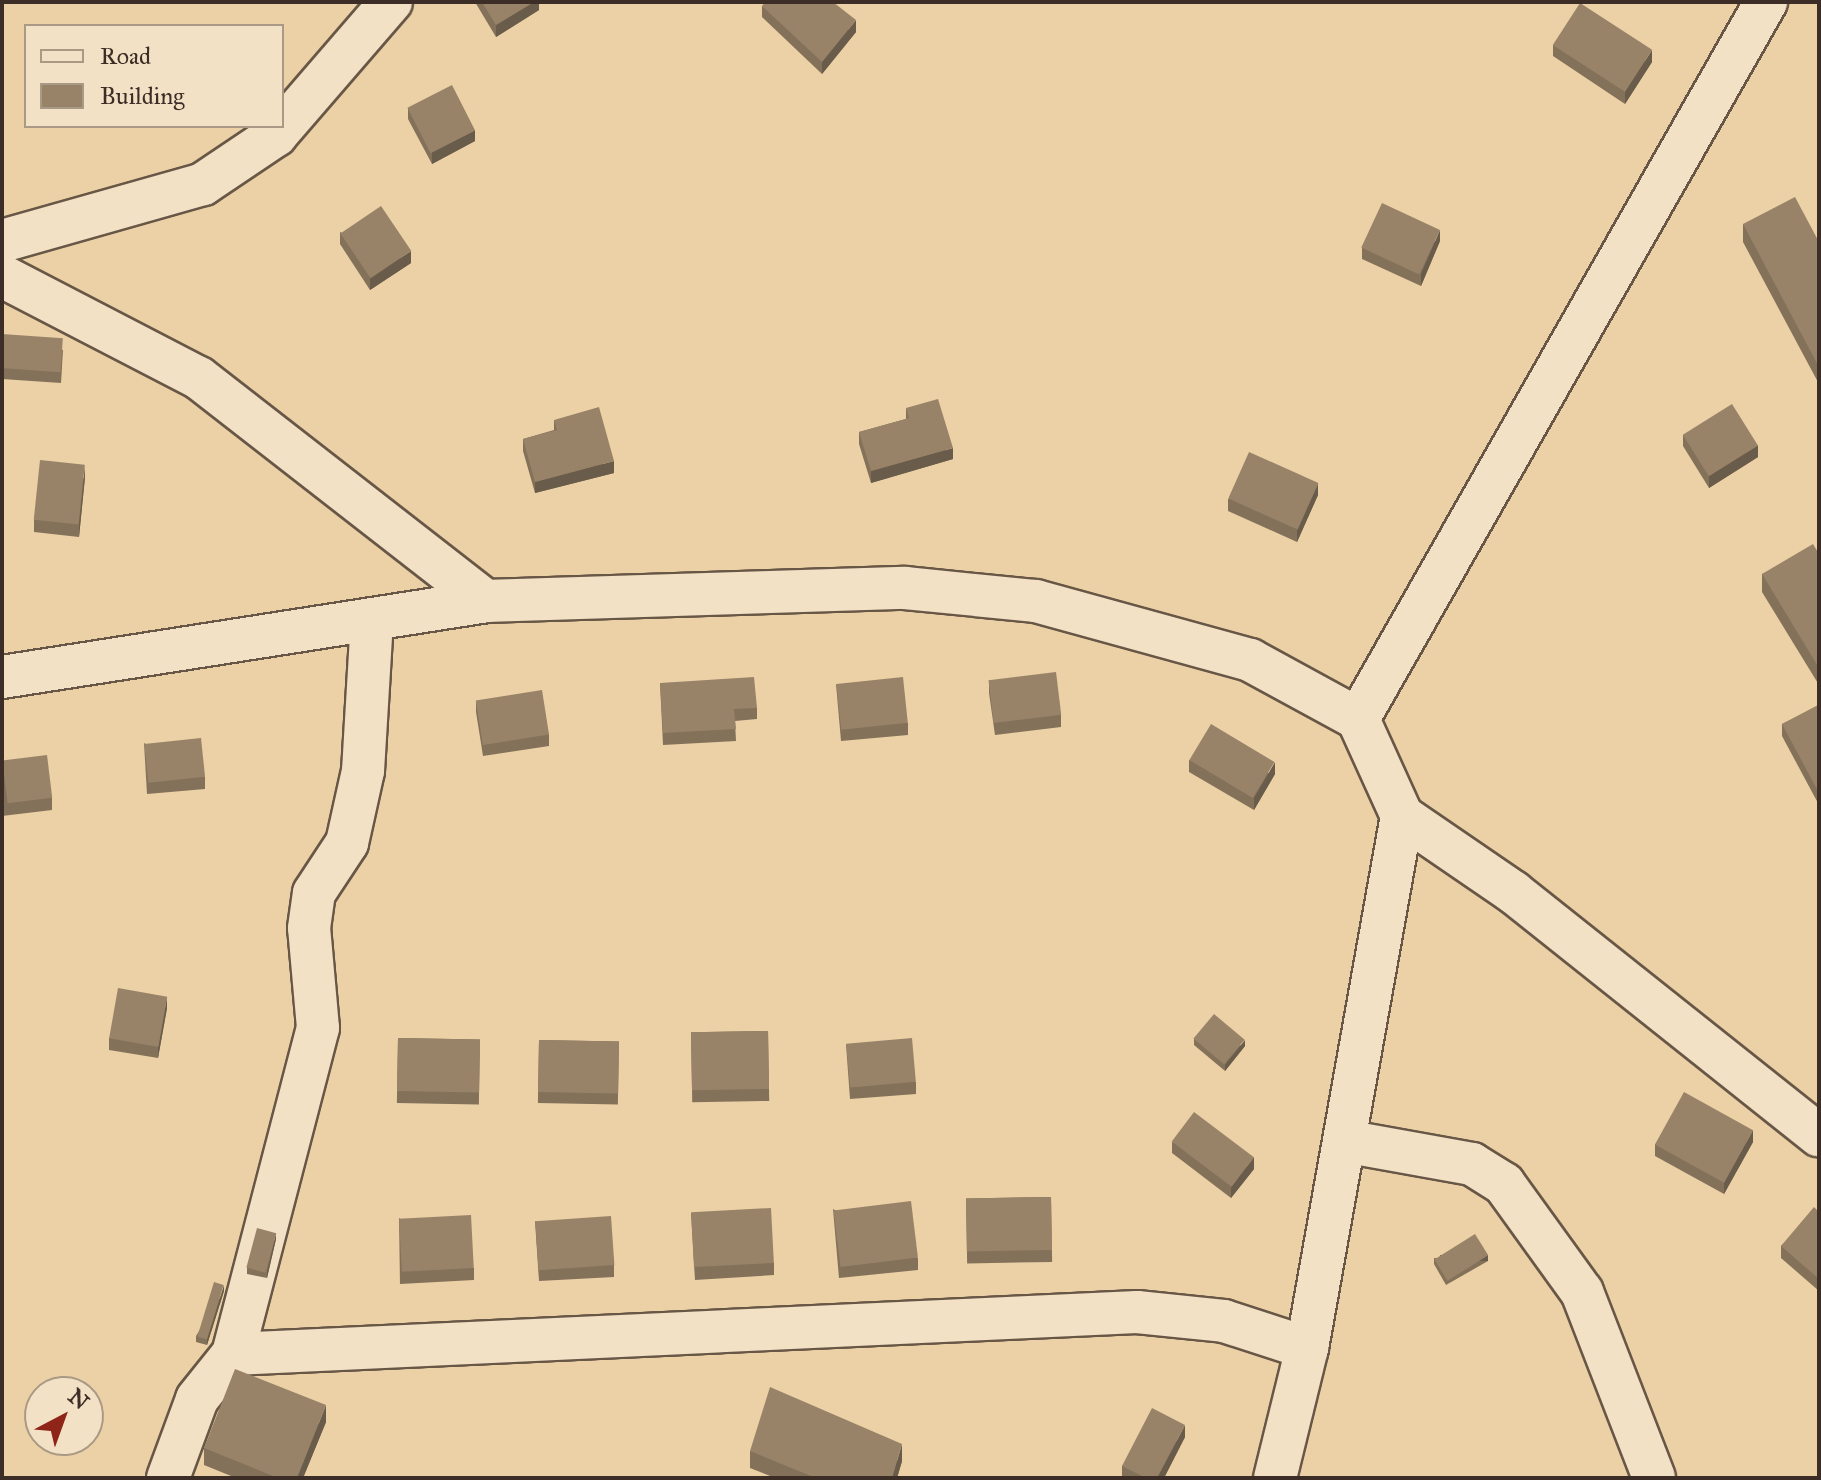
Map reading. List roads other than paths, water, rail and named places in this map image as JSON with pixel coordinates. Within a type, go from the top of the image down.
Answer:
[{"type":"street","points":[[284,126],[391,2]]},
{"type":"street","points":[[1358,719],[1766,2]]},
{"type":"street","points":[[2,241],[203,184],[282,128]]},
{"type":"street","points":[[2,276],[199,378],[485,601]]},
{"type":"street","points":[[2,677],[485,601],[905,588],[1036,601],[1250,660],[1358,719],[1402,816],[1513,892],[1819,1135]]},
{"type":"street","points":[[168,1478],[197,1399],[233,1354],[318,1028],[309,928],[314,893],[347,843],[363,771],[372,619]]},
{"type":"street","points":[[1275,1478],[1307,1348],[1402,816]]},
{"type":"street","points":[[1344,1141],[1472,1164],[1504,1184],[1582,1292],[1654,1478]]},
{"type":"street","points":[[233,1354],[1137,1312],[1224,1321],[1307,1348]]}]
